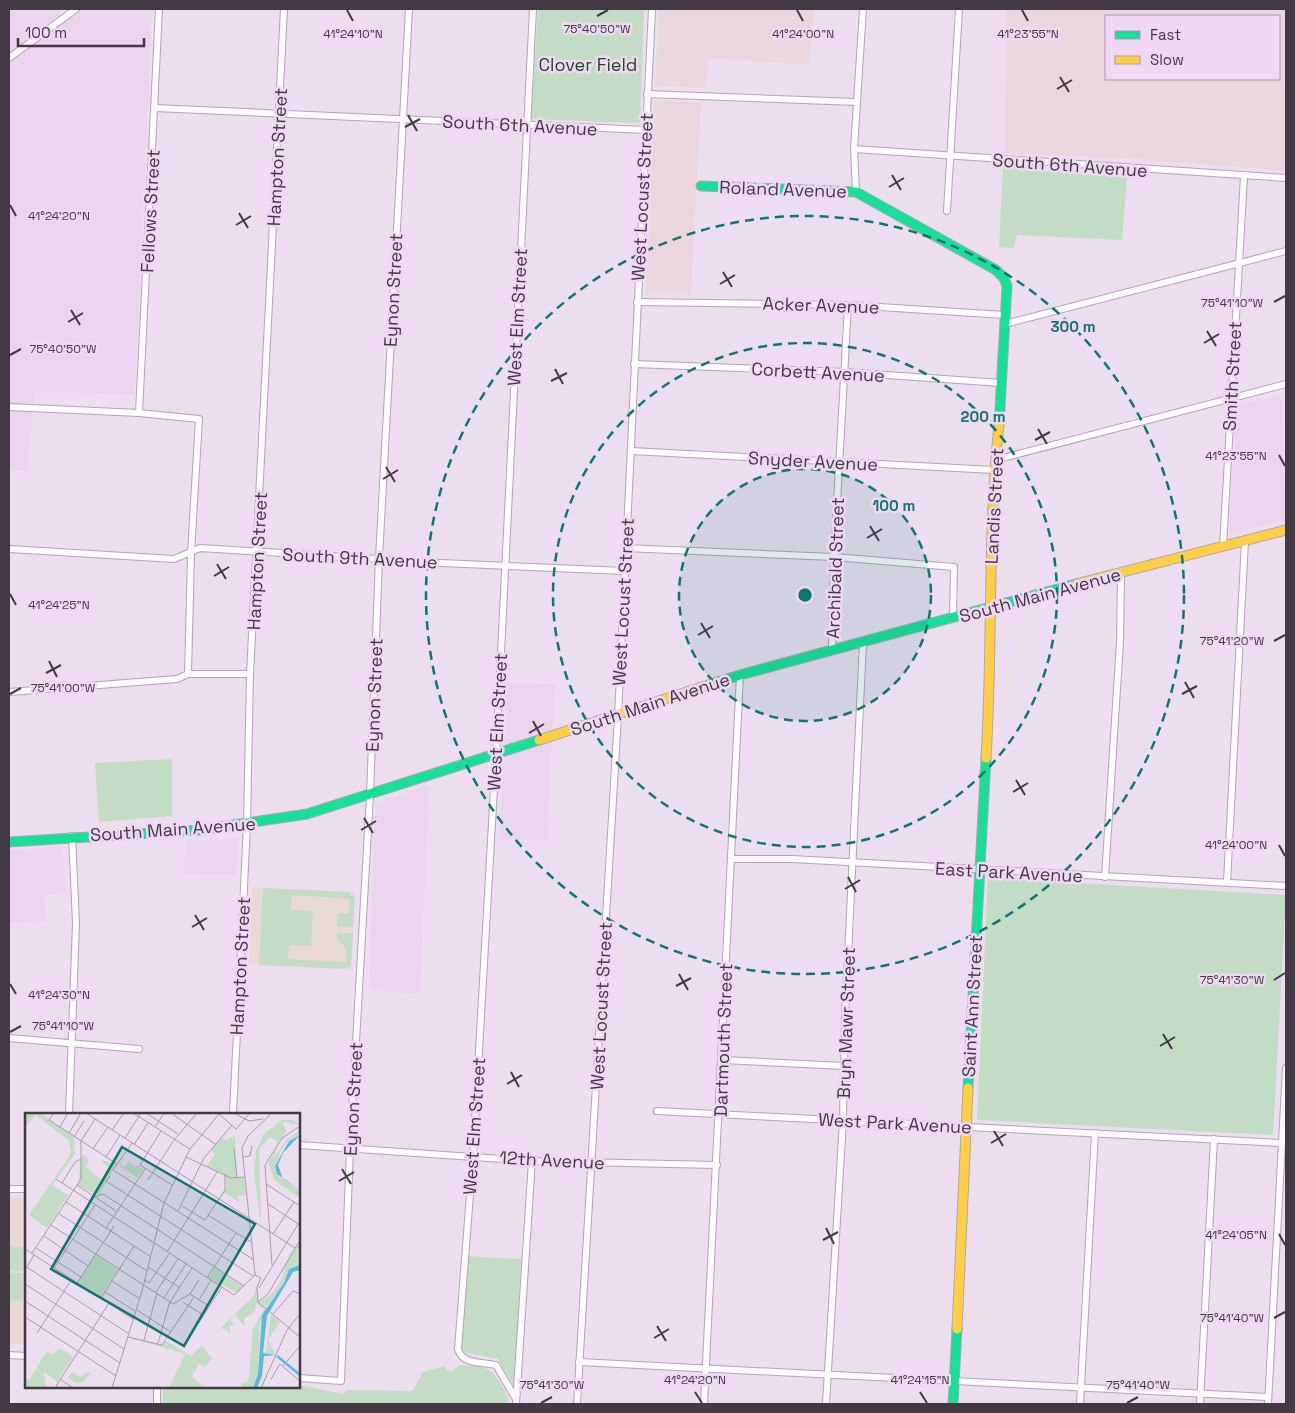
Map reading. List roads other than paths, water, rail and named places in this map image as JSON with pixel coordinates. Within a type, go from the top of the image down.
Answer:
[{"type":"street","points":[[9,58],[76,9]]},
{"type":"street","name":"Fellows Street","points":[[139,413],[155,108],[158,9]]},
{"type":"street","name":"Hampton Street","points":[[233,1113],[247,825],[250,674],[258,553],[284,9]]},
{"type":"street","name":"Eynon Street","points":[[300,1378],[341,1381],[350,1148],[370,795],[379,558],[409,9]]},
{"type":"street","name":"West Elm Street","points":[[516,1402],[496,1365],[464,1360],[458,1349],[473,1156],[496,753],[533,9]]},
{"type":"street","name":"West Locust Street","points":[[577,1404],[618,716],[652,9]]},
{"type":"street","points":[[856,192],[854,149],[863,9]]},
{"type":"street","points":[[947,211],[959,9]]},
{"type":"street","points":[[647,94],[857,102]]},
{"type":"street","name":"South 6th Avenue","points":[[155,108],[645,130]]},
{"type":"street","name":"South 6th Avenue","points":[[854,149],[1286,178]]},
{"type":"street","name":"Smith Street","points":[[1223,547],[1244,176]]},
{"type":"street","name":"Roland Avenue","points":[[701,186],[856,192],[996,270],[1004,278],[1006,286]]},
{"type":"street","name":"Acker Avenue","points":[[637,302],[848,305],[1005,320],[1286,251]]},
{"type":"street","name":"Landis Street","points":[[990,607],[994,470],[1006,286]]},
{"type":"street","name":"Archibald Street","points":[[832,651],[834,557],[848,305]]},
{"type":"street","name":"Corbett Avenue","points":[[634,364],[844,372],[1001,383]]},
{"type":"street","points":[[995,460],[1286,384]]},
{"type":"street","points":[[9,407],[139,413],[199,419],[191,553],[188,674]]},
{"type":"street","name":"Snyder Avenue","points":[[631,451],[994,470]]},
{"type":"street","name":"South Main Avenue","points":[[9,842],[72,836],[183,832],[247,825],[306,814],[740,676],[990,607],[1286,530]]},
{"type":"street","points":[[1228,882],[1245,541]]},
{"type":"street","name":"South 9th Avenue","points":[[9,549],[174,559],[200,548],[258,553],[624,571]]},
{"type":"street","points":[[625,548],[834,557],[954,567],[953,618]]},
{"type":"street","points":[[1106,877],[1120,642],[1121,573]]},
{"type":"street","name":"Saint Ann Street","points":[[953,1404],[991,676],[990,607]]},
{"type":"street","name":"Bryn Mawr Street","points":[[826,1404],[843,1120],[852,864],[864,643]]},
{"type":"street","points":[[9,692],[177,679],[188,674],[250,674]]},
{"type":"street","name":"Dartmouth Street","points":[[704,1404],[723,1060],[740,676]]},
{"type":"street","points":[[69,1113],[76,923],[72,836]]},
{"type":"street","name":"East Park Avenue","points":[[731,859],[792,860],[1286,886]]},
{"type":"street","points":[[9,1038],[139,1049]]},
{"type":"street","points":[[723,1060],[844,1066]]},
{"type":"street","points":[[1268,1404],[1283,1205],[1282,1143],[1286,1068]]},
{"type":"street","name":"West Park Avenue","points":[[657,1111],[1282,1143]]},
{"type":"street","points":[[1080,1404],[1095,1133]]},
{"type":"street","points":[[1200,1404],[1214,1140]]},
{"type":"street","name":"12th Avenue","points":[[300,1144],[532,1161],[717,1165]]},
{"type":"street","points":[[516,1402],[532,1161]]},
{"type":"street","points":[[9,1189],[25,1189]]},
{"type":"street","points":[[9,1355],[25,1356]]},
{"type":"street","points":[[579,1362],[1268,1397]]},
{"type":"street","points":[[157,1404],[158,1388]]},
{"type":"park label","name":"Clover Field","points":[[588,64]]}]
